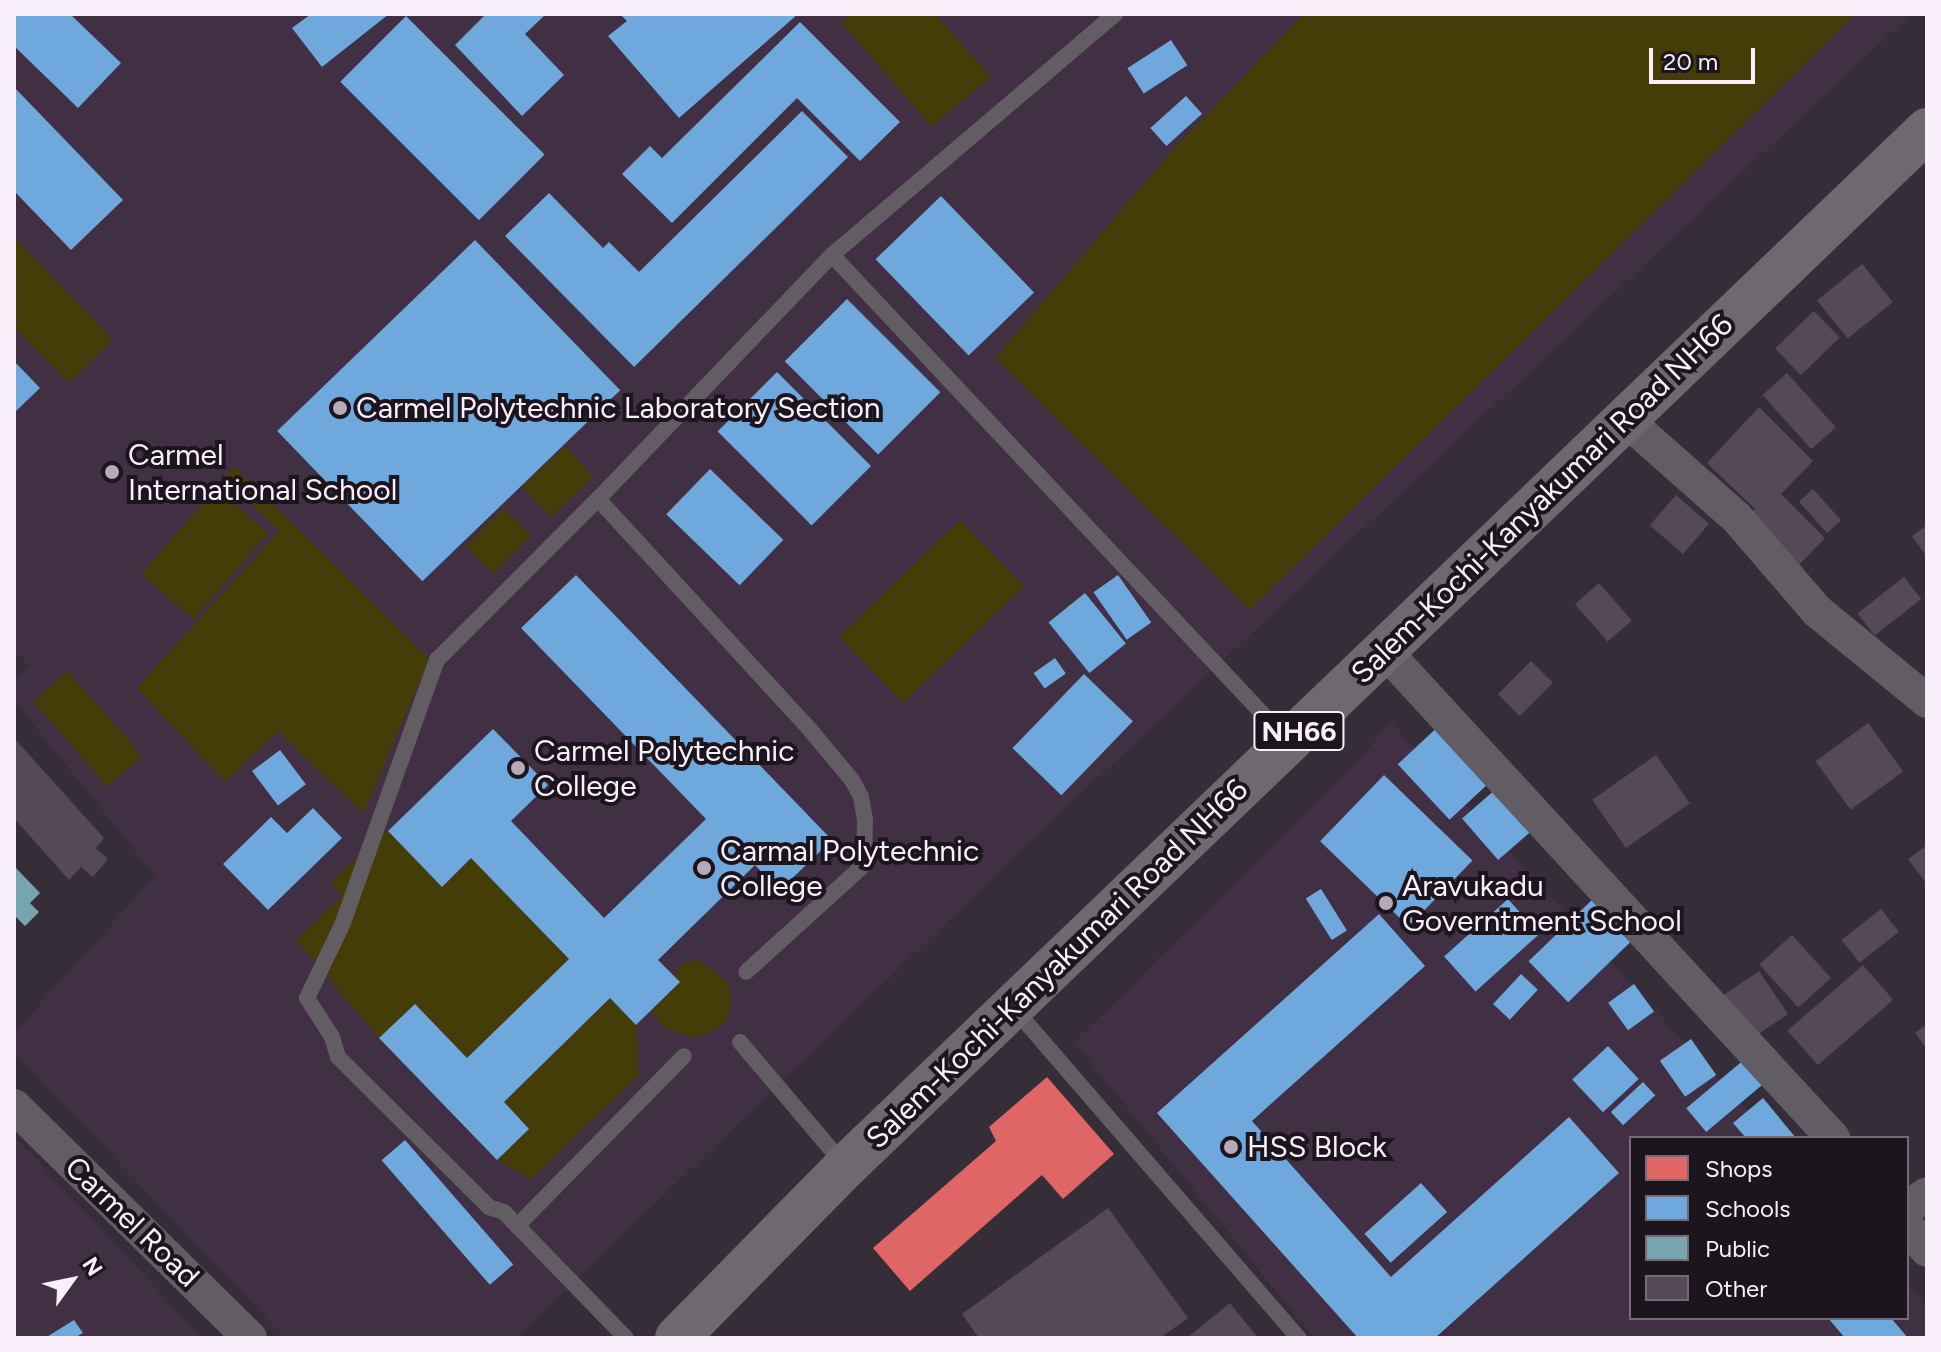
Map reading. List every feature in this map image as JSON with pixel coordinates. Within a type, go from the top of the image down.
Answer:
[{"type":"highway","name":"Salem-Kochi-Kanyakumari Road NH66","points":[[677,1338],[845,1167],[1927,130]]},
{"type":"street","points":[[1625,419],[1737,518],[1817,611],[1927,701]]},
{"type":"street","points":[[1383,649],[1831,1136]]},
{"type":"street","name":"Carmel Road","points":[[14,1106],[250,1338]]},
{"type":"street","points":[[1909,1207],[1927,1194]]},
{"type":"street","points":[[1909,1228],[1927,1250]]},
{"type":"lane","points":[[626,1338],[504,1212],[489,1207],[338,1057],[332,1037],[307,998],[342,925],[437,660],[598,499],[832,255],[1115,14]]},
{"type":"lane","points":[[832,255],[1289,742]]},
{"type":"lane","points":[[598,499],[811,731],[852,780],[861,797],[865,819],[864,865],[746,972]]},
{"type":"lane","points":[[1012,1006],[1299,1338]]},
{"type":"lane","points":[[740,1042],[845,1167]]},
{"type":"lane","points":[[517,1226],[684,1056]]},
{"type":"shaded area","points":[[14,14],[1911,14],[1035,837],[516,1338],[285,1338],[14,1052],[14,1033],[155,876],[14,700],[14,681],[30,666],[14,650]]},
{"type":"shaded area","points":[[851,14],[935,14],[991,77],[931,126],[841,22]]},
{"type":"shaded area","points":[[1304,14],[1855,14],[1250,610],[995,358],[1178,144]]},
{"type":"shaded area","points":[[14,237],[113,340],[69,383],[14,327]]},
{"type":"shaded area","points":[[565,446],[594,477],[550,517],[522,486]]},
{"type":"shaded area","points":[[234,466],[429,659],[363,814],[278,731],[225,782],[137,688],[279,531],[224,477]]},
{"type":"shaded area","points":[[216,488],[268,533],[193,619],[141,574]]},
{"type":"shaded area","points":[[503,508],[531,535],[494,574],[465,547]]},
{"type":"shaded area","points":[[960,520],[1024,586],[903,703],[839,637]]},
{"type":"shaded area","points":[[68,671],[142,756],[107,786],[33,701]]},
{"type":"shaded area","name":"Aravukadu Governtment School","points":[[1391,722],[1770,1136],[1629,1136],[1629,1320],[1909,1320],[1909,1287],[1927,1307],[1927,1338],[1314,1338],[1074,1042],[1355,764]]},
{"type":"shaded area","points":[[388,831],[442,887],[471,858],[569,959],[467,1058],[415,1004],[379,1038],[296,940],[342,896],[330,881]]},
{"type":"shaded area","points":[[698,960],[728,982],[731,1002],[726,1021],[709,1033],[690,1037],[665,1028],[651,1010],[679,982],[675,977],[677,969],[685,962]]},
{"type":"shaded area","points":[[610,998],[636,1025],[639,1075],[531,1179],[497,1160],[529,1129],[504,1102]]},
{"type":"shaded area","points":[[14,1136],[203,1338],[14,1338]]},
{"type":"building: Shops","points":[[1047,1077],[1114,1154],[1063,1199],[1042,1175],[910,1291],[873,1248],[996,1141],[989,1127]]},
{"type":"building: Schools","points":[[14,14],[70,14],[121,63],[78,108],[14,46]]},
{"type":"building: Schools","points":[[311,14],[389,14],[322,67],[292,28]]},
{"type":"building: Schools","points":[[486,14],[546,14],[525,34],[564,75],[522,116],[455,45]]},
{"type":"building: Schools","points":[[620,14],[798,14],[679,118],[608,36],[627,21]]},
{"type":"building: Schools","points":[[406,16],[545,155],[479,220],[340,82]]},
{"type":"building: Schools","points":[[800,22],[900,122],[860,161],[797,98],[672,223],[622,174],[650,146],[662,158]]},
{"type":"building: Schools","points":[[1171,40],[1187,65],[1144,93],[1127,68]]},
{"type":"building: Schools","points":[[14,87],[123,200],[71,250],[14,191]]},
{"type":"building: Schools","points":[[1186,96],[1202,114],[1166,146],[1150,128]]},
{"type":"building: Schools","points":[[802,111],[848,157],[634,367],[505,236],[549,193],[603,248],[609,242],[639,272]]},
{"type":"building: Schools","points":[[941,196],[1034,292],[969,356],[876,259]]},
{"type":"building: Schools","points":[[475,240],[620,390],[422,581],[277,431]]},
{"type":"building: Schools","points":[[847,299],[940,392],[878,455],[785,361]]},
{"type":"building: Schools","points":[[14,361],[40,388],[14,413]]},
{"type":"building: Schools","points":[[777,372],[871,466],[812,525],[718,431]]},
{"type":"building: Schools","points":[[710,469],[783,540],[740,585],[666,514]]},
{"type":"building: Schools","name":"Carmal Polytechnic College","points":[[576,575],[832,840],[779,891],[755,865],[658,960],[680,982],[636,1025],[610,998],[504,1102],[529,1129],[497,1160],[379,1038],[415,1004],[467,1058],[569,959],[471,858],[442,887],[388,831],[493,729],[548,785],[511,821],[604,918],[706,819],[521,628]]},
{"type":"building: Schools","points":[[1118,575],[1151,623],[1127,640],[1093,592]]},
{"type":"building: Schools","points":[[1085,593],[1126,644],[1089,673],[1048,623]]},
{"type":"building: Schools","points":[[1055,658],[1066,674],[1045,688],[1034,673]]},
{"type":"building: Schools","points":[[1084,674],[1133,721],[1061,795],[1012,748]]},
{"type":"building: Schools","points":[[1443,722],[1495,778],[1449,820],[1398,764]]},
{"type":"building: Schools","points":[[280,750],[306,784],[278,805],[252,771]]},
{"type":"building: Schools","points":[[1384,775],[1472,860],[1409,927],[1320,841]]},
{"type":"building: Schools","points":[[1496,789],[1532,831],[1498,860],[1462,819]]},
{"type":"building: Schools","points":[[313,808],[342,838],[268,910],[223,864],[271,817],[287,833]]},
{"type":"building: Schools","points":[[1321,889],[1347,931],[1332,940],[1306,899]]},
{"type":"building: Schools","points":[[1594,898],[1634,939],[1568,1002],[1529,961]]},
{"type":"building: Schools","points":[[1508,899],[1539,934],[1476,991],[1444,957]]},
{"type":"building: Schools","name":"HSS Block","points":[[1379,914],[1425,966],[1252,1121],[1391,1277],[1569,1117],[1619,1173],[1435,1338],[1358,1338],[1157,1113]]},
{"type":"building: Schools","points":[[1521,974],[1538,990],[1510,1020],[1493,1004]]},
{"type":"building: Schools","points":[[1634,984],[1654,1012],[1628,1030],[1608,1003]]},
{"type":"building: Schools","points":[[1691,1039],[1716,1075],[1685,1097],[1660,1061]]},
{"type":"building: Schools","points":[[1608,1046],[1639,1079],[1603,1112],[1572,1079]]},
{"type":"building: Schools","points":[[1746,1058],[1766,1082],[1706,1132],[1686,1108]]},
{"type":"building: Schools","points":[[1643,1082],[1655,1095],[1623,1125],[1611,1112]]},
{"type":"building: Schools","points":[[1763,1098],[1794,1136],[1744,1136],[1733,1123]]},
{"type":"building: Schools","points":[[405,1140],[513,1265],[490,1285],[382,1160]]},
{"type":"building: Schools","points":[[1421,1183],[1447,1212],[1391,1263],[1365,1234]]},
{"type":"building: Schools","points":[[74,1320],[83,1333],[74,1338],[45,1338]]},
{"type":"building: Schools","points":[[1830,1320],[1893,1320],[1908,1338],[1845,1338]]},
{"type":"building: Public","points":[[14,866],[40,893],[30,903],[39,912],[25,926],[16,917],[14,919]]},
{"type":"building: Other","points":[[1862,264],[1893,302],[1848,339],[1817,301]]},
{"type":"building: Other","points":[[1814,311],[1840,338],[1801,375],[1775,349]]},
{"type":"building: Other","points":[[1787,373],[1836,427],[1811,449],[1762,395]]},
{"type":"building: Other","points":[[1759,407],[1813,461],[1781,494],[1825,538],[1796,568],[1749,519],[1755,509],[1707,463]]},
{"type":"building: Other","points":[[1813,489],[1841,520],[1827,533],[1799,502]]},
{"type":"building: Other","points":[[1676,495],[1709,524],[1683,554],[1650,525]]},
{"type":"building: Other","points":[[1927,525],[1927,557],[1912,536]]},
{"type":"building: Other","points":[[1904,577],[1921,599],[1875,635],[1858,613]]},
{"type":"building: Other","points":[[1599,583],[1632,621],[1608,642],[1575,604]]},
{"type":"building: Other","points":[[1531,661],[1553,683],[1520,716],[1498,694]]},
{"type":"building: Other","points":[[1868,723],[1903,772],[1851,810],[1815,761]]},
{"type":"building: Other","points":[[14,738],[104,838],[96,848],[108,859],[93,877],[81,867],[69,880],[14,818]]},
{"type":"building: Other","points":[[1656,755],[1690,803],[1626,848],[1592,800]]},
{"type":"building: Other","points":[[1927,845],[1927,884],[1908,859]]},
{"type":"building: Other","points":[[1881,909],[1899,932],[1859,963],[1842,940]]},
{"type":"building: Other","points":[[1792,935],[1831,978],[1798,1008],[1759,964]]},
{"type":"building: Other","points":[[1863,965],[1893,1000],[1818,1065],[1788,1031]]},
{"type":"building: Other","points":[[1759,971],[1788,1014],[1751,1039],[1722,996]]},
{"type":"building: Other","points":[[1927,1024],[1927,1049],[1915,1033]]},
{"type":"building: Other","points":[[1108,1208],[1188,1318],[1160,1338],[979,1338],[962,1314]]},
{"type":"building: Other","points":[[1230,1303],[1258,1338],[1187,1338]]},
{"type":"place","name":"Carmel Polytechnic Laboratory Section","points":[[340,408]]},
{"type":"place","name":"Carmel International School","points":[[112,472]]},
{"type":"place","name":"Carmel Polytechnic College","points":[[518,768]]},
{"type":"place","name":"Carmal Polytechnic College","points":[[704,868]]},
{"type":"place","name":"Aravukadu Governtment School","points":[[1386,903]]},
{"type":"place","name":"HSS Block","points":[[1231,1147]]}]
